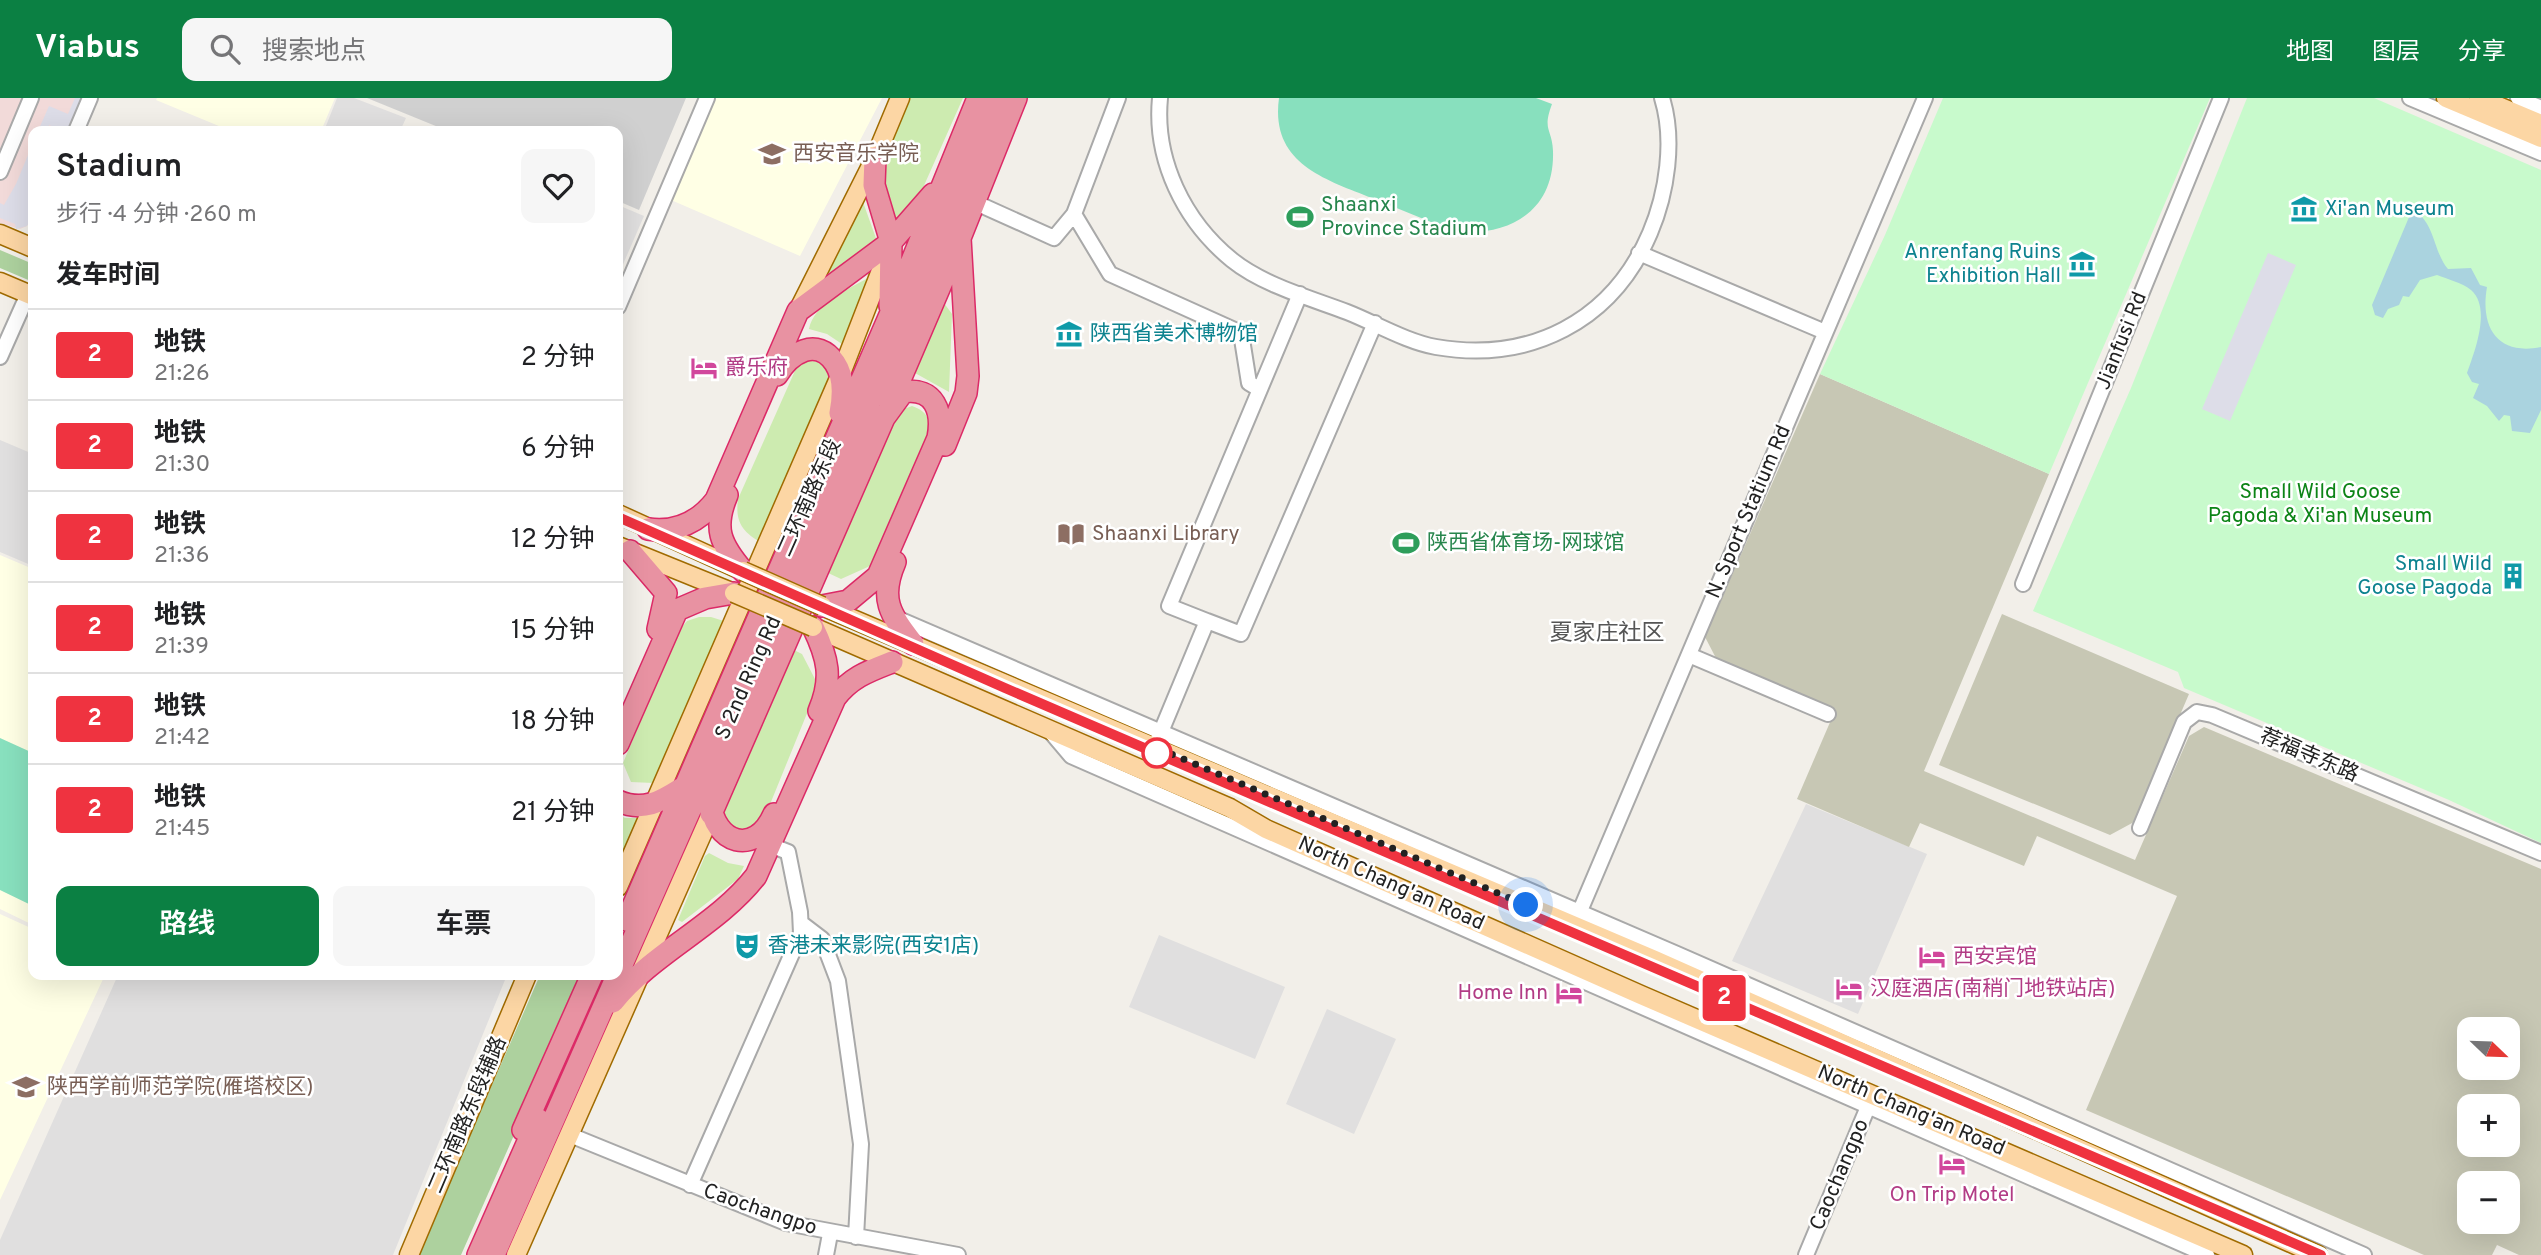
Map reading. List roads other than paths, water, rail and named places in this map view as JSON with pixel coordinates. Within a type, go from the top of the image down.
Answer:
[{"type":"highway","points":[[890,315],[978,98]]},
{"type":"highway","name":"S 2nd Ring Rd","points":[[623,964],[919,289],[997,98]]},
{"type":"highway","points":[[711,814],[884,418],[1016,98]]},
{"type":"highway","points":[[874,158],[874,185],[891,242],[890,315]]},
{"type":"highway","points":[[648,529],[668,532],[704,515],[716,500],[798,311],[891,242],[946,179]]},
{"type":"highway","points":[[919,289],[960,238]]},
{"type":"highway","points":[[913,644],[892,616],[888,587],[892,569],[966,393],[968,376],[960,238]]},
{"type":"highway","name":"二环南路东段","points":[[623,930],[678,791],[890,315]]},
{"type":"highway","points":[[743,571],[727,550],[717,518],[778,373],[788,357],[803,349],[822,353],[835,362],[840,376],[843,393],[835,440]]},
{"type":"highway","points":[[822,606],[848,601],[878,576],[938,438],[941,421],[939,407],[929,397],[915,390],[903,392],[884,418]]},
{"type":"highway","points":[[623,711],[661,623],[666,593],[624,548]]},
{"type":"highway","points":[[623,733],[677,610],[698,600],[734,593]]},
{"type":"highway","points":[[710,768],[711,814],[722,833],[741,841],[762,833],[769,824],[825,694],[830,673],[826,654],[813,627]]},
{"type":"highway","points":[[598,1020],[624,988],[644,970],[743,892],[756,876],[835,698],[846,683],[892,662]]},
{"type":"highway","points":[[623,803],[635,807],[655,803],[678,791]]},
{"type":"highway","points":[[623,905],[678,791]]},
{"type":"highway","points":[[468,1255],[590,980]]},
{"type":"highway","points":[[478,1255],[602,980]]},
{"type":"highway","name":"S 2nd Ring Rd","points":[[494,1255],[616,980]]},
{"type":"highway","points":[[567,1057],[575,1012]]},
{"type":"main road","points":[[798,311],[874,158],[900,98]]},
{"type":"main road","points":[[2446,98],[2541,138]]},
{"type":"main road","points":[[2479,98],[2541,124]]},
{"type":"main road","points":[[0,234],[28,241]]},
{"type":"main road","points":[[623,876],[840,376],[875,292],[891,242]]},
{"type":"main road","points":[[0,282],[28,294]]},
{"type":"main road","name":"North Chang'an Road","points":[[623,516],[822,606],[1158,740],[1576,919],[2318,1255]]},
{"type":"main road","name":"North Chang'an Road","points":[[624,548],[660,560],[1230,808],[1266,828],[1871,1101],[2243,1255]]},
{"type":"main road","points":[[516,1255],[711,814]]},
{"type":"main road","name":"二环南路东段辅路","points":[[409,1255],[525,980]]},
{"type":"street","points":[[0,172],[31,98]]},
{"type":"street","points":[[78,126],[90,98]]},
{"type":"street","points":[[623,295],[707,98]]},
{"type":"street","points":[[974,202],[1054,238],[1074,214],[1118,98]]},
{"type":"street","points":[[1160,98],[1158,121],[1166,162],[1184,205],[1206,234],[1233,261],[1300,294],[1433,346],[1475,351],[1516,349],[1556,334],[1594,310],[1639,253],[1656,218],[1665,187],[1668,143],[1662,98]]},
{"type":"street","name":"N. Sport Statium Rd","points":[[1576,919],[1925,98]]},
{"type":"street","name":"Jianfusi Rd","points":[[2023,584],[2221,98]]},
{"type":"street","points":[[2410,98],[2541,153]]},
{"type":"street","points":[[2518,98],[2541,108]]},
{"type":"street","points":[[1074,214],[1110,274],[1241,333],[1249,383],[1259,388]]},
{"type":"street","points":[[1639,253],[1825,332]]},
{"type":"street","points":[[1300,294],[1169,606],[1206,621],[1241,634],[1375,323]]},
{"type":"street","points":[[0,356],[28,301]]},
{"type":"street","points":[[892,616],[1158,740],[1206,621]]},
{"type":"street","points":[[1689,654],[1828,713]]},
{"type":"street","name":"荐福寺东路","points":[[2140,828],[2184,722],[2197,712],[2212,715],[2541,853]]},
{"type":"street","points":[[690,1185],[801,933],[788,852],[770,845]]},
{"type":"street","points":[[1576,919],[2364,1255]]},
{"type":"street","points":[[801,923],[821,939],[838,981],[861,1144],[856,1237]]},
{"type":"street","points":[[1871,1101],[2207,1255]]},
{"type":"street","name":"Caochangpo","points":[[1805,1255],[1871,1101]]},
{"type":"street","name":"Caochangpo","points":[[570,1135],[774,1219],[830,1234],[958,1255]]},
{"type":"street","points":[[826,1255],[830,1234]]},
{"type":"water","points":[[2412,210],[2420,215],[2430,229],[2448,269],[2471,268],[2480,285],[2487,287],[2486,315],[2495,335],[2503,343],[2513,347],[2541,347],[2541,410],[2530,433],[2512,431],[2510,416],[2504,415],[2499,421],[2487,406],[2473,398],[2479,384],[2472,382],[2467,373],[2477,343],[2481,319],[2477,298],[2471,290],[2437,275],[2420,280],[2409,297],[2403,296],[2399,305],[2388,309],[2383,318],[2375,315],[2372,305]]},
{"type":"metro line","name":"2","points":[[623,519],[1383,852],[2321,1255]]},
{"type":"place","name":"西安音乐学院","points":[[772,154]]},
{"type":"place","name":"Xi'an Museum","points":[[2304,209]]},
{"type":"place","name":"Shaanxi Province Stadium","points":[[1300,217]]},
{"type":"place","name":"Anrenfang Ruins Exhibition Hall","points":[[2082,264]]},
{"type":"place","name":"陕西省美术博物馆","points":[[1069,334]]},
{"type":"place","name":"爵乐府","points":[[704,368]]},
{"type":"place","name":"Shaanxi Library","points":[[1071,534]]},
{"type":"place","name":"陕西省体育场-网球馆","points":[[1406,543]]},
{"type":"place","name":"Small Wild Goose Pagoda","points":[[2513,576]]},
{"type":"place","name":"香港未来影院(西安1店)","points":[[747,946]]},
{"type":"place","name":"西安宾馆","points":[[1932,957]]},
{"type":"place","name":"汉庭酒店(南稍门地铁站店)","points":[[1849,989]]},
{"type":"place","name":"Home Inn","points":[[1569,993]]},
{"type":"place","name":"陕西学前师范学院(雁塔校区)","points":[[26,1087]]},
{"type":"place","name":"On Trip Motel","points":[[1952,1164]]},
{"type":"district","name":"夏家庄社区","points":[[1607,634]]},
{"type":"park label","name":"Small Wild Goose Pagoda & Xi'an Museum","points":[[2320,504]]}]
